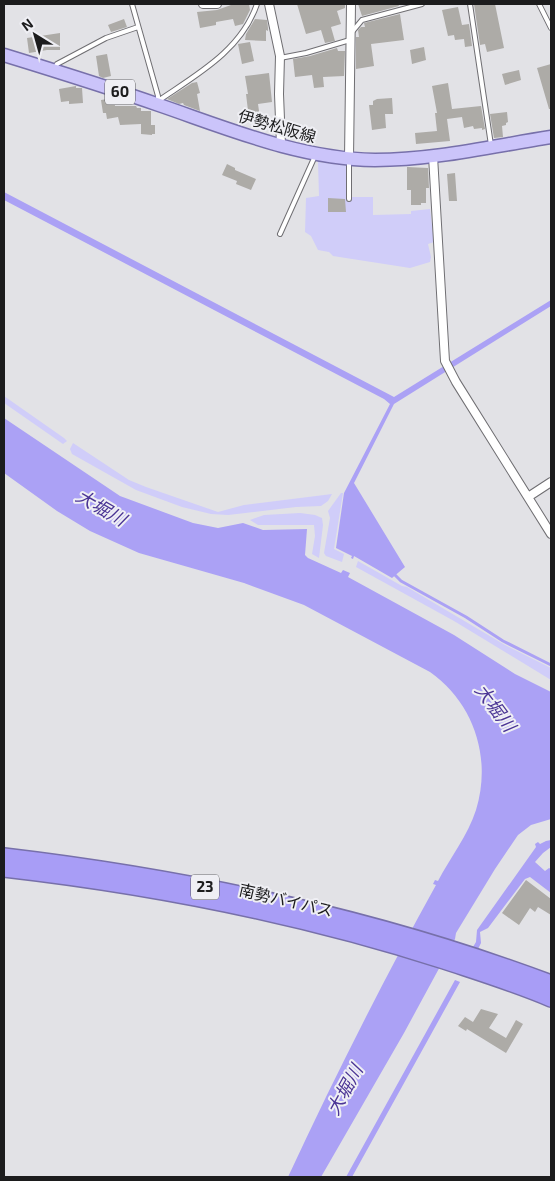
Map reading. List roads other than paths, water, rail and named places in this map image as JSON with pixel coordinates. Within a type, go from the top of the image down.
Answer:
[{"type":"highway","name":"南勢バイパス","points":[[4,856],[169,880],[272,900],[483,967],[551,984]]},
{"type":"highway","name":"南勢バイパス","points":[[4,869],[108,883],[200,899],[399,940]]},
{"type":"highway","name":"南勢バイパス","points":[[483,967],[551,999]]},
{"type":"main road","name":"伊勢松阪線","points":[[4,55],[158,103],[235,132],[316,154],[348,158],[402,159],[433,156],[551,137]]},
{"type":"street","points":[[203,4],[217,4]]},
{"type":"street","points":[[269,4],[280,58],[281,145]]},
{"type":"street","points":[[348,158],[351,4]]},
{"type":"street","points":[[433,156],[446,363],[551,534]]},
{"type":"street","points":[[528,497],[551,482]]},
{"type":"lane","points":[[132,4],[158,96],[158,103]]},
{"type":"lane","points":[[158,103],[226,52],[242,32],[257,4]]},
{"type":"lane","points":[[280,58],[306,52],[350,37],[362,20],[422,4]]},
{"type":"lane","points":[[470,4],[491,146]]},
{"type":"lane","points":[[540,4],[551,28]]},
{"type":"lane","points":[[54,70],[57,64],[106,38],[138,26]]},
{"type":"lane","points":[[280,234],[316,154]]},
{"type":"lane","points":[[348,158],[349,199]]},
{"type":"water","points":[[4,192],[394,397],[551,300],[551,306],[394,404],[354,483],[405,567],[392,578],[354,556],[353,559],[351,558],[352,556],[336,548],[344,493],[390,404],[384,399],[4,200]]},
{"type":"water","name":"大堀川","points":[[4,418],[120,496],[193,523],[218,528],[243,523],[263,530],[307,529],[305,555],[308,558],[341,573],[343,570],[350,573],[348,577],[454,635],[515,674],[551,692],[551,819],[531,825],[518,835],[495,869],[456,933],[455,939],[404,1033],[321,1177],[288,1177],[359,1030],[436,885],[433,884],[435,880],[438,881],[473,819],[480,790],[482,771],[476,733],[458,699],[430,672],[304,605],[244,583],[139,553],[90,531],[57,511],[4,473]]},
{"type":"water","points":[[551,840],[551,847],[535,862],[545,871],[549,868],[551,869],[551,893],[530,877],[525,879],[488,928],[480,932],[481,943],[478,949],[473,947],[476,942],[477,930],[536,847],[535,844]]},
{"type":"water","points":[[455,980],[460,982],[352,1177],[346,1177]]},
{"type":"waterway","points":[[395,575],[401,581],[466,617],[503,641],[551,665]]}]
